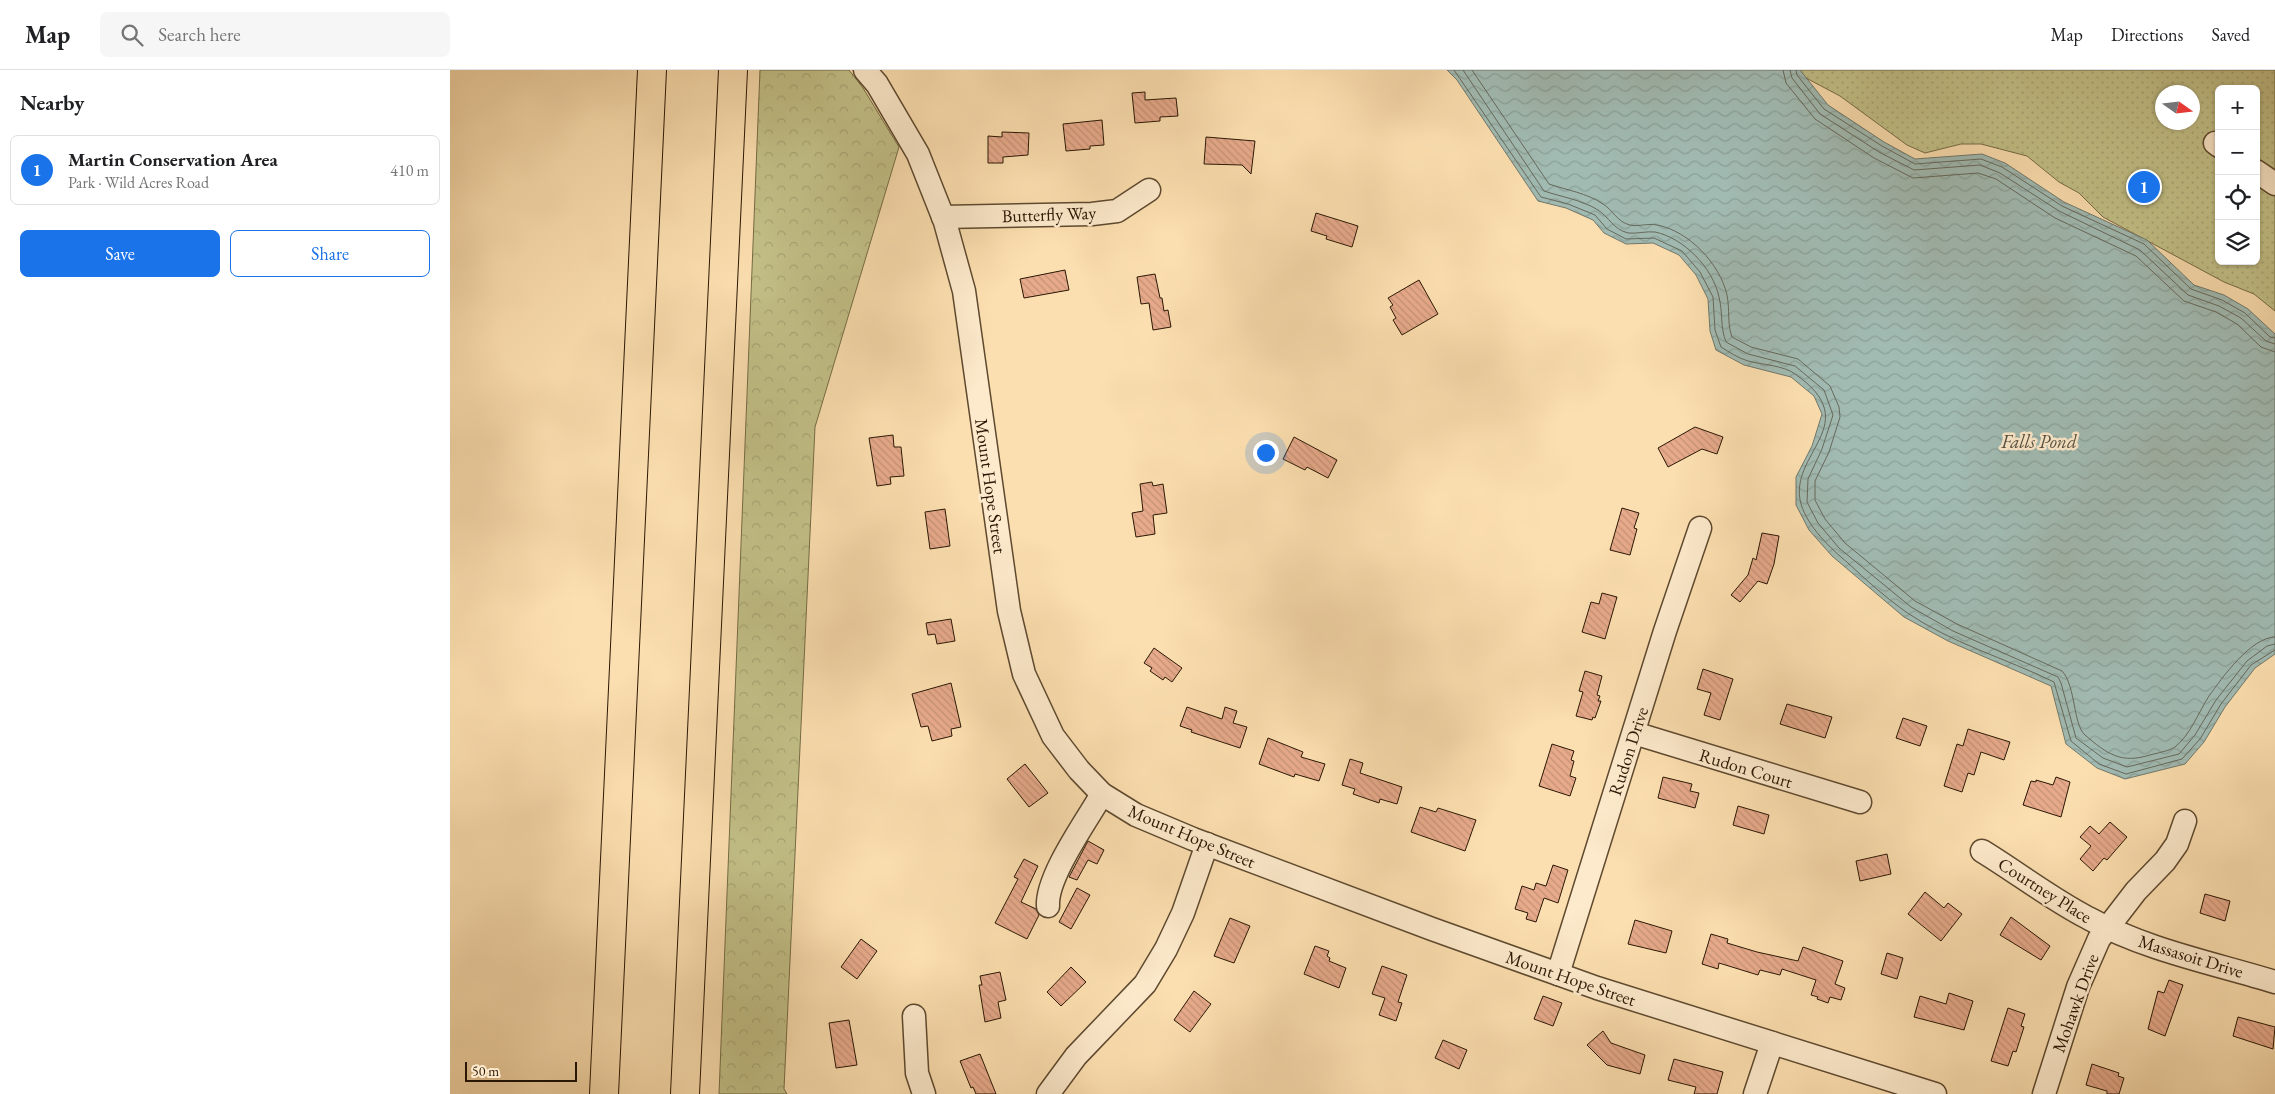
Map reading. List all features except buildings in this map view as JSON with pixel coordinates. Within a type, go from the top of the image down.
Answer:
[{"type":"highway","points":[[604,1094],[652,70]]},
{"type":"highway","points":[[685,1094],[733,70]]},
{"type":"street","name":"Mount Hope Street","points":[[865,70],[877,84],[918,154],[943,217],[964,291],[1009,611],[1024,674],[1053,736],[1079,770],[1102,794],[1136,815],[1207,844],[1558,974],[1935,1094]]},
{"type":"street","points":[[2260,174],[2275,184]]},
{"type":"street","name":"Butterfly Way","points":[[943,217],[1092,214],[1117,210],[1149,190]]},
{"type":"street","name":"Rudon Drive","points":[[1558,974],[1700,528]]},
{"type":"street","name":"Rudon Court","points":[[1634,733],[1860,802]]},
{"type":"street","points":[[1048,906],[1047,898],[1056,873],[1102,794]]},
{"type":"street","name":"Mohawk Drive","points":[[2044,1094],[2078,987],[2099,939],[2136,891],[2165,861],[2177,844],[2185,821]]},
{"type":"street","points":[[1048,1094],[1076,1056],[1145,984],[1166,949],[1183,913],[1207,844]]},
{"type":"street","name":"Courtney Place","points":[[1982,851],[2087,918],[2108,928]]},
{"type":"street","name":"Massasoit Drive","points":[[2108,928],[2140,942],[2275,982]]},
{"type":"street","points":[[914,1016],[917,1073],[924,1094]]},
{"type":"street","points":[[1755,1094],[1772,1043]]},
{"type":"green space","points":[[760,70],[849,70],[863,88],[899,147],[815,427],[784,1089],[787,1094],[719,1094]]},
{"type":"green space","points":[[1791,70],[2275,70],[2275,311],[2254,294],[2224,282],[2103,217],[2079,193],[2059,182],[2027,156],[1981,144],[1961,144],[1925,153],[1907,145],[1840,96]]},
{"type":"water","name":"Falls Pond","points":[[1447,70],[1800,70],[1828,105],[1884,142],[1915,159],[1982,154],[2005,163],[2064,202],[2147,240],[2194,285],[2224,295],[2248,309],[2275,334],[2275,654],[2255,668],[2225,707],[2204,742],[2185,764],[2125,779],[2097,768],[2066,744],[2051,686],[1948,641],[1904,617],[1832,556],[1809,530],[1796,505],[1796,477],[1812,446],[1822,414],[1814,396],[1791,377],[1744,365],[1716,350],[1710,331],[1708,299],[1696,275],[1679,255],[1653,243],[1626,244],[1604,233],[1593,220],[1566,208],[1538,201],[1457,80]]},
{"type":"place","name":"Martin Conservation Area","points":[[2144,187]]}]
